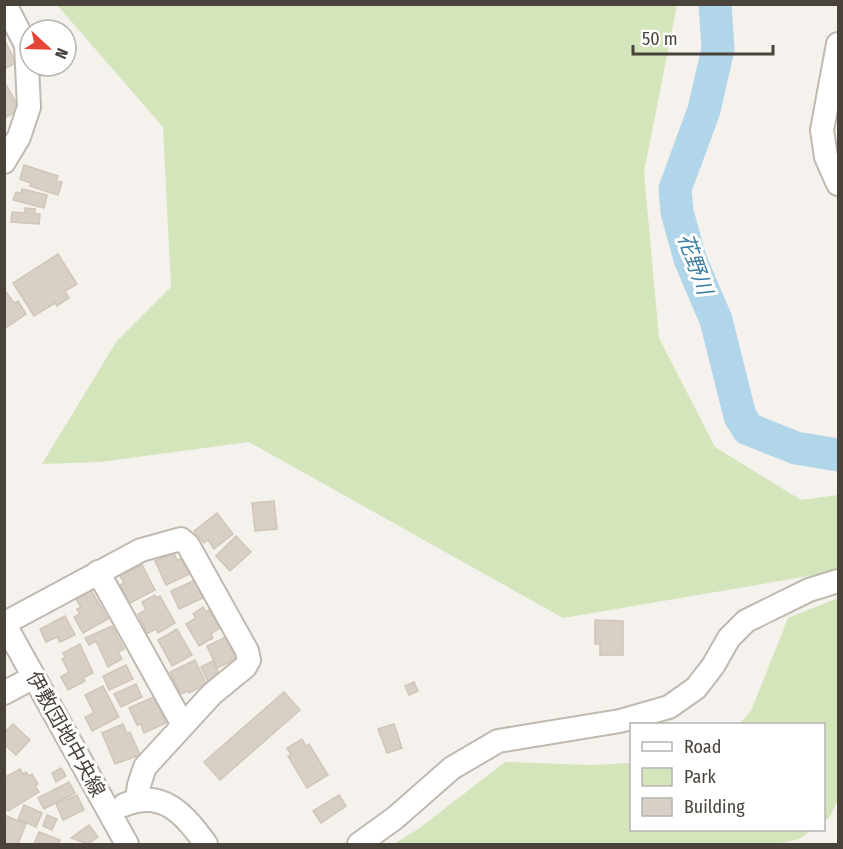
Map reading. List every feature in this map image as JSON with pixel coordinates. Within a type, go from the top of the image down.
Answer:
[{"type":"street","points":[[4,162],[19,137],[29,107],[26,45],[5,4]]},
{"type":"street","points":[[838,44],[822,130],[826,157],[838,184]]},
{"type":"street","points":[[5,623],[141,550],[182,539],[188,545],[247,651],[249,660],[245,667],[212,694],[145,767],[137,800]]},
{"type":"street","points":[[98,573],[183,725]]},
{"type":"street","points":[[359,844],[395,818],[452,768],[498,741],[620,721],[669,707],[696,688],[713,666],[729,638],[746,621],[809,590],[838,581]]},
{"type":"street","name":"伊敷団地中央線","points":[[5,623],[127,844]]},
{"type":"street","points":[[4,693],[34,677]]},
{"type":"street","points":[[109,812],[137,800],[158,801],[174,807],[187,818],[206,844]]},
{"type":"green space","points":[[57,5],[677,5],[644,172],[659,338],[715,447],[801,500],[838,495],[838,571],[563,618],[249,442],[100,462],[42,464],[116,342],[171,287],[163,127],[78,29],[78,18],[68,18]]},
{"type":"green space","points":[[838,598],[838,800],[825,821],[825,723],[740,723],[751,711],[788,618]]},
{"type":"green space","points":[[505,762],[591,765],[630,763],[630,831],[811,831],[799,839],[779,844],[393,844],[417,830]]},
{"type":"building","points":[[6,43],[16,63],[4,69],[4,44]]},
{"type":"building","points":[[4,81],[20,110],[4,118]]},
{"type":"building","points":[[24,165],[58,176],[56,181],[62,182],[58,195],[30,186],[31,183],[20,179]]},
{"type":"building","points":[[22,189],[47,195],[44,208],[13,200],[16,192],[21,193]]},
{"type":"building","points":[[25,208],[35,209],[35,214],[40,214],[39,224],[11,222],[12,212],[25,213]]},
{"type":"building","points":[[58,254],[77,284],[65,291],[69,298],[57,306],[55,303],[34,316],[13,283]]},
{"type":"building","points":[[4,289],[14,303],[18,301],[26,314],[4,329]]},
{"type":"building","points":[[274,501],[277,529],[255,531],[252,503]]},
{"type":"building","points":[[217,513],[233,534],[214,549],[208,540],[204,543],[194,531]]},
{"type":"building","points":[[236,536],[251,552],[230,571],[216,556]]},
{"type":"building","points":[[174,553],[177,560],[183,558],[190,574],[166,585],[155,561]]},
{"type":"building","points":[[142,565],[155,590],[130,603],[120,585],[124,583],[120,576]]},
{"type":"building","points":[[195,580],[203,598],[179,609],[171,591]]},
{"type":"building","points":[[91,590],[108,619],[83,633],[74,617],[80,614],[77,609],[81,607],[76,599]]},
{"type":"building","points":[[155,595],[156,598],[160,596],[175,623],[158,633],[156,629],[146,634],[138,614],[146,610],[142,602]]},
{"type":"building","points":[[203,607],[206,612],[209,610],[220,628],[211,634],[213,638],[199,646],[186,624],[196,618],[193,614]]},
{"type":"building","points":[[65,616],[75,635],[60,642],[57,637],[46,642],[40,629]]},
{"type":"building","points":[[595,620],[623,621],[623,655],[600,655],[600,644],[595,644]]},
{"type":"building","points":[[112,626],[124,649],[118,652],[122,659],[108,667],[96,641],[89,645],[85,638]]},
{"type":"building","points":[[177,629],[192,655],[172,666],[158,640]]},
{"type":"building","points":[[226,637],[237,659],[217,668],[207,646]]},
{"type":"building","points":[[80,644],[93,673],[83,678],[85,681],[68,690],[61,677],[69,672],[62,659],[65,657],[63,653]]},
{"type":"building","points":[[195,660],[206,684],[189,693],[188,691],[180,694],[170,672]]},
{"type":"building","points":[[213,661],[220,676],[208,682],[201,667]]},
{"type":"building","points":[[126,665],[133,679],[109,690],[103,676]]},
{"type":"building","points":[[414,682],[418,691],[409,695],[405,686]]},
{"type":"building","points":[[136,684],[142,697],[121,707],[114,694]]},
{"type":"building","points":[[103,686],[119,717],[92,731],[85,717],[94,713],[85,695]]},
{"type":"building","points":[[284,692],[300,710],[220,780],[204,762]]},
{"type":"building","points":[[154,697],[166,723],[144,733],[141,724],[137,725],[129,708]]},
{"type":"building","points":[[13,724],[30,740],[16,755],[4,744],[4,730],[6,731]]},
{"type":"building","points":[[123,724],[127,734],[130,732],[140,755],[115,764],[102,733]]},
{"type":"building","points":[[394,724],[402,748],[387,753],[378,729]]},
{"type":"building","points":[[302,739],[306,746],[309,744],[328,775],[307,788],[288,756],[291,755],[287,748]]},
{"type":"building","points":[[61,768],[66,776],[56,782],[52,773]]},
{"type":"building","points":[[20,769],[23,774],[26,772],[29,776],[32,774],[38,784],[35,786],[39,792],[8,811],[4,805],[4,778]]},
{"type":"building","points":[[69,782],[75,793],[44,809],[38,798]]},
{"type":"building","points":[[77,795],[84,810],[63,820],[56,804]]},
{"type":"building","points":[[339,795],[346,806],[321,823],[313,811]]},
{"type":"building","points":[[24,805],[42,813],[36,827],[18,819]]},
{"type":"building","points":[[4,815],[26,824],[18,844],[4,844]]},
{"type":"building","points":[[47,815],[57,819],[52,830],[43,826]]},
{"type":"building","points":[[89,825],[98,837],[88,844],[71,838]]},
{"type":"building","points":[[39,832],[60,840],[58,844],[34,844]]},
{"type":"waterway","name":"花野川","points":[[715,4],[718,49],[704,110],[675,189],[677,212],[690,259],[716,320],[740,416],[748,429],[796,448],[838,455]]}]
